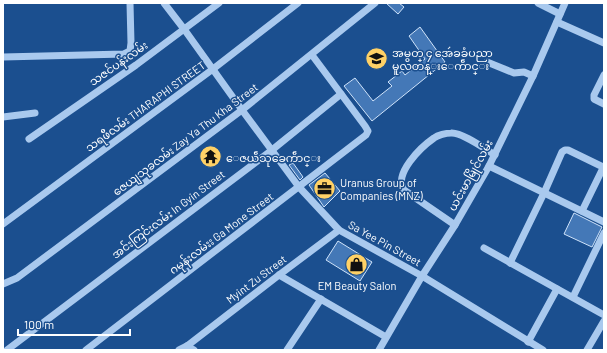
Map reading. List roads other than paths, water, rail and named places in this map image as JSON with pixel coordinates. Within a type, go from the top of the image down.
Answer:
[{"type":"street","points":[[3,57],[124,54],[130,51],[131,43],[130,3]]},
{"type":"street","name":"Sa Yee Pin Street","points":[[164,3],[299,187],[339,230],[422,276],[543,350]]},
{"type":"street","name":"သဇင်ပန်းလမ်း","points":[[29,139],[136,65],[219,3]]},
{"type":"street","name":"သရဖီလမ်း THARAPHI STREET","points":[[3,224],[213,69],[298,3]]},
{"type":"street","name":"ဇေယျသုခလမ်း Zay Ya Thu Kha Street","points":[[3,284],[17,278],[242,110],[375,3]]},
{"type":"street","points":[[538,3],[560,14]]},
{"type":"street","name":"ယင်းမာမြိုင်လမ်း","points":[[379,350],[422,276],[456,225],[495,155],[533,76],[565,3]]},
{"type":"street","points":[[557,22],[604,43]]},
{"type":"street","points":[[312,55],[341,94]]},
{"type":"street","points":[[487,62],[514,73],[524,72],[533,76]]},
{"type":"street","points":[[604,75],[594,95],[594,98],[604,104]]},
{"type":"street","name":"ဂမုန်းလမ်းး Ga Mone Street","points":[[86,350],[366,135],[368,131],[341,94]]},
{"type":"street","name":"အင်းကြင်းလမ်း In Gyin Street","points":[[7,350],[272,150],[341,94]]},
{"type":"street","points":[[3,117],[35,113]]},
{"type":"street","points":[[456,225],[404,190],[402,187],[401,177],[405,168],[420,150],[435,137],[445,134],[460,134],[495,155]]},
{"type":"street","points":[[510,263],[562,152],[565,150],[568,150],[603,168],[582,211]]},
{"type":"street","points":[[489,166],[604,222]]},
{"type":"street","name":"Myint Zu Street","points":[[179,350],[186,348],[278,275],[339,230]]},
{"type":"street","points":[[573,297],[604,233]]},
{"type":"street","points":[[484,248],[604,315]]},
{"type":"street","points":[[278,275],[386,337]]},
{"type":"street","points":[[528,342],[557,289]]},
{"type":"street","points":[[287,350],[321,299]]},
{"type":"street","points":[[587,350],[604,321]]},
{"type":"street","points":[[186,348],[194,350]]},
{"type":"place","name":"အမွတ္ ၄ အေဴခခံပညာ မူလတန္းေကဵာင္း","points":[[376,58]]},
{"type":"place","name":"ေဇယဵသုခေကဵာင္း","points":[[211,157]]},
{"type":"place","name":"Uranus Group of Companies (MNZ)","points":[[324,188]]},
{"type":"place","name":"EM Beauty Salon","points":[[357,265]]}]
